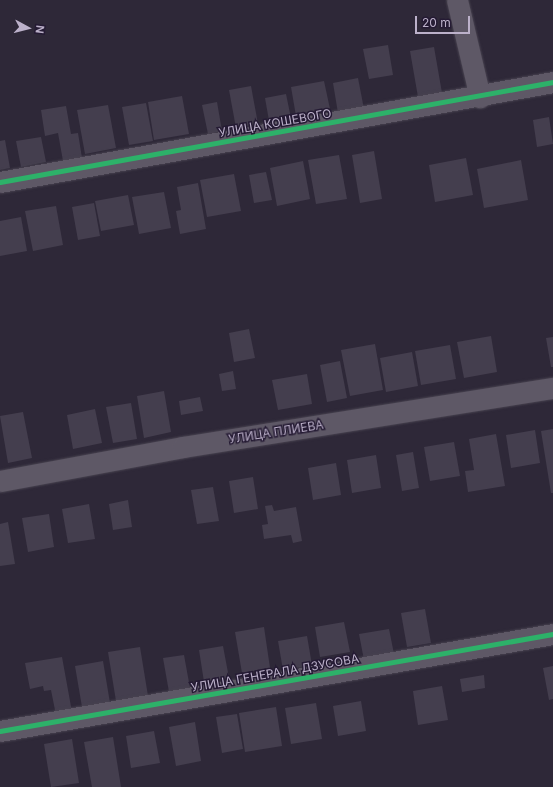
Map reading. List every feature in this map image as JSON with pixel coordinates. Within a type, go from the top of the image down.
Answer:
[{"type":"street","points":[[457,0],[480,97]]},
{"type":"street","name":"УЛИЦА КОШЕВОГО","points":[[0,182],[480,97],[553,82]]},
{"type":"street","name":"УЛИЦА ПЛИЕВА","points":[[0,481],[183,447],[553,388]]},
{"type":"street","name":"УЛИЦА ГЕНЕРАЛА ДЗУСОВА","points":[[0,731],[553,634]]},
{"type":"building","points":[[388,45],[393,75],[369,79],[363,49]]},
{"type":"building","points":[[434,47],[442,93],[418,97],[410,51]]},
{"type":"building","points":[[358,78],[364,109],[338,113],[333,83]]},
{"type":"building","points":[[324,81],[330,109],[296,116],[291,87]]},
{"type":"building","points":[[251,86],[258,124],[236,128],[229,90]]},
{"type":"building","points":[[286,94],[293,128],[271,132],[265,98]]},
{"type":"building","points":[[182,96],[189,134],[154,140],[148,102]]},
{"type":"building","points":[[217,102],[222,131],[208,134],[202,105]]},
{"type":"building","points":[[146,103],[153,141],[129,145],[122,107]]},
{"type":"building","points":[[108,105],[116,148],[85,154],[77,110]]},
{"type":"building","points":[[66,106],[71,134],[78,133],[82,158],[63,161],[58,133],[45,136],[41,110]]},
{"type":"building","points":[[549,117],[553,144],[537,147],[533,120]]},
{"type":"building","points":[[41,137],[46,162],[21,167],[16,141]]},
{"type":"building","points":[[5,140],[10,168],[0,170],[0,141]]},
{"type":"building","points":[[374,151],[382,199],[360,203],[352,155]]},
{"type":"building","points":[[339,155],[347,199],[316,204],[308,160]]},
{"type":"building","points":[[466,158],[473,195],[435,202],[429,165]]},
{"type":"building","points":[[521,160],[528,200],[484,208],[477,169]]},
{"type":"building","points":[[303,161],[310,199],[277,206],[270,168]]},
{"type":"building","points":[[266,172],[272,200],[254,203],[249,175]]},
{"type":"building","points":[[234,174],[241,211],[207,217],[200,180]]},
{"type":"building","points":[[198,183],[206,229],[180,234],[176,211],[181,210],[177,187]]},
{"type":"building","points":[[164,192],[171,228],[139,234],[132,197]]},
{"type":"building","points":[[128,195],[134,225],[101,231],[95,201]]},
{"type":"building","points":[[94,203],[100,236],[78,240],[72,207]]},
{"type":"building","points":[[56,206],[63,245],[33,251],[25,211]]},
{"type":"building","points":[[21,217],[27,251],[0,256],[0,221]]},
{"type":"building","points":[[249,329],[255,358],[234,362],[229,333]]},
{"type":"building","points":[[491,336],[497,372],[464,378],[457,342]]},
{"type":"building","points":[[553,337],[553,367],[551,367],[546,338]]},
{"type":"building","points":[[375,344],[383,390],[350,396],[341,350]]},
{"type":"building","points":[[450,345],[456,379],[421,385],[415,351]]},
{"type":"building","points":[[412,352],[418,386],[386,392],[380,358]]},
{"type":"building","points":[[340,361],[347,398],[327,402],[320,365]]},
{"type":"building","points":[[233,371],[236,389],[222,391],[219,374]]},
{"type":"building","points":[[307,374],[312,404],[278,410],[272,380]]},
{"type":"building","points":[[164,391],[171,432],[144,438],[137,396]]},
{"type":"building","points":[[200,397],[203,411],[181,415],[179,401]]},
{"type":"building","points":[[131,403],[137,439],[113,443],[106,407]]},
{"type":"building","points":[[95,409],[102,443],[73,449],[67,415]]},
{"type":"building","points":[[23,412],[32,458],[8,463],[0,416]]},
{"type":"building","points":[[553,429],[553,493],[551,493],[541,431]]},
{"type":"building","points":[[535,430],[540,463],[511,468],[506,435]]},
{"type":"building","points":[[496,434],[505,486],[468,492],[465,471],[474,470],[469,439]]},
{"type":"building","points":[[454,442],[460,476],[430,481],[424,447]]},
{"type":"building","points":[[413,452],[419,488],[402,491],[396,455]]},
{"type":"building","points":[[376,455],[381,488],[352,493],[347,460]]},
{"type":"building","points":[[336,463],[341,495],[313,500],[308,468]]},
{"type":"building","points":[[253,477],[258,509],[234,513],[229,481]]},
{"type":"building","points":[[213,487],[219,521],[197,524],[191,490]]},
{"type":"building","points":[[128,500],[132,527],[113,530],[109,504]]},
{"type":"building","points":[[89,504],[95,539],[68,543],[62,509]]},
{"type":"building","points":[[272,505],[274,511],[296,507],[302,541],[293,543],[291,535],[264,539],[262,525],[268,524],[265,506]]},
{"type":"building","points":[[49,514],[54,547],[28,552],[22,518]]},
{"type":"building","points":[[8,522],[15,564],[0,566],[0,524]]},
{"type":"building","points":[[425,609],[431,643],[407,647],[401,613]]},
{"type":"building","points":[[344,622],[350,652],[320,657],[315,627]]},
{"type":"building","points":[[264,627],[270,668],[242,673],[235,632]]},
{"type":"building","points":[[389,629],[394,654],[364,660],[359,634]]},
{"type":"building","points":[[307,636],[312,665],[283,670],[278,641]]},
{"type":"building","points":[[223,646],[229,678],[204,682],[199,650]]},
{"type":"building","points":[[140,647],[148,696],[116,701],[108,652]]},
{"type":"building","points":[[184,655],[190,688],[169,692],[163,658]]},
{"type":"building","points":[[62,657],[72,712],[56,715],[51,690],[44,691],[43,686],[30,689],[25,663]]},
{"type":"building","points":[[103,661],[110,703],[82,707],[75,666]]},
{"type":"building","points":[[553,666],[553,699],[549,700],[543,668]]},
{"type":"building","points":[[484,675],[485,688],[462,692],[460,679]]},
{"type":"building","points":[[442,686],[448,720],[418,725],[413,691]]},
{"type":"building","points":[[361,701],[366,731],[338,736],[333,706]]},
{"type":"building","points":[[316,703],[322,739],[291,744],[285,708]]},
{"type":"building","points":[[276,707],[282,746],[245,752],[239,713]]},
{"type":"building","points":[[237,714],[243,749],[222,753],[216,717]]},
{"type":"building","points":[[195,722],[201,761],[176,766],[169,727]]},
{"type":"building","points":[[154,731],[160,763],[131,768],[126,736]]},
{"type":"building","points":[[113,737],[121,787],[92,787],[84,742]]},
{"type":"building","points":[[72,739],[79,783],[51,787],[44,744]]},
{"type":"cycle path","points":[[0,182],[553,82]]},
{"type":"cycle path","points":[[0,731],[553,634]]}]
